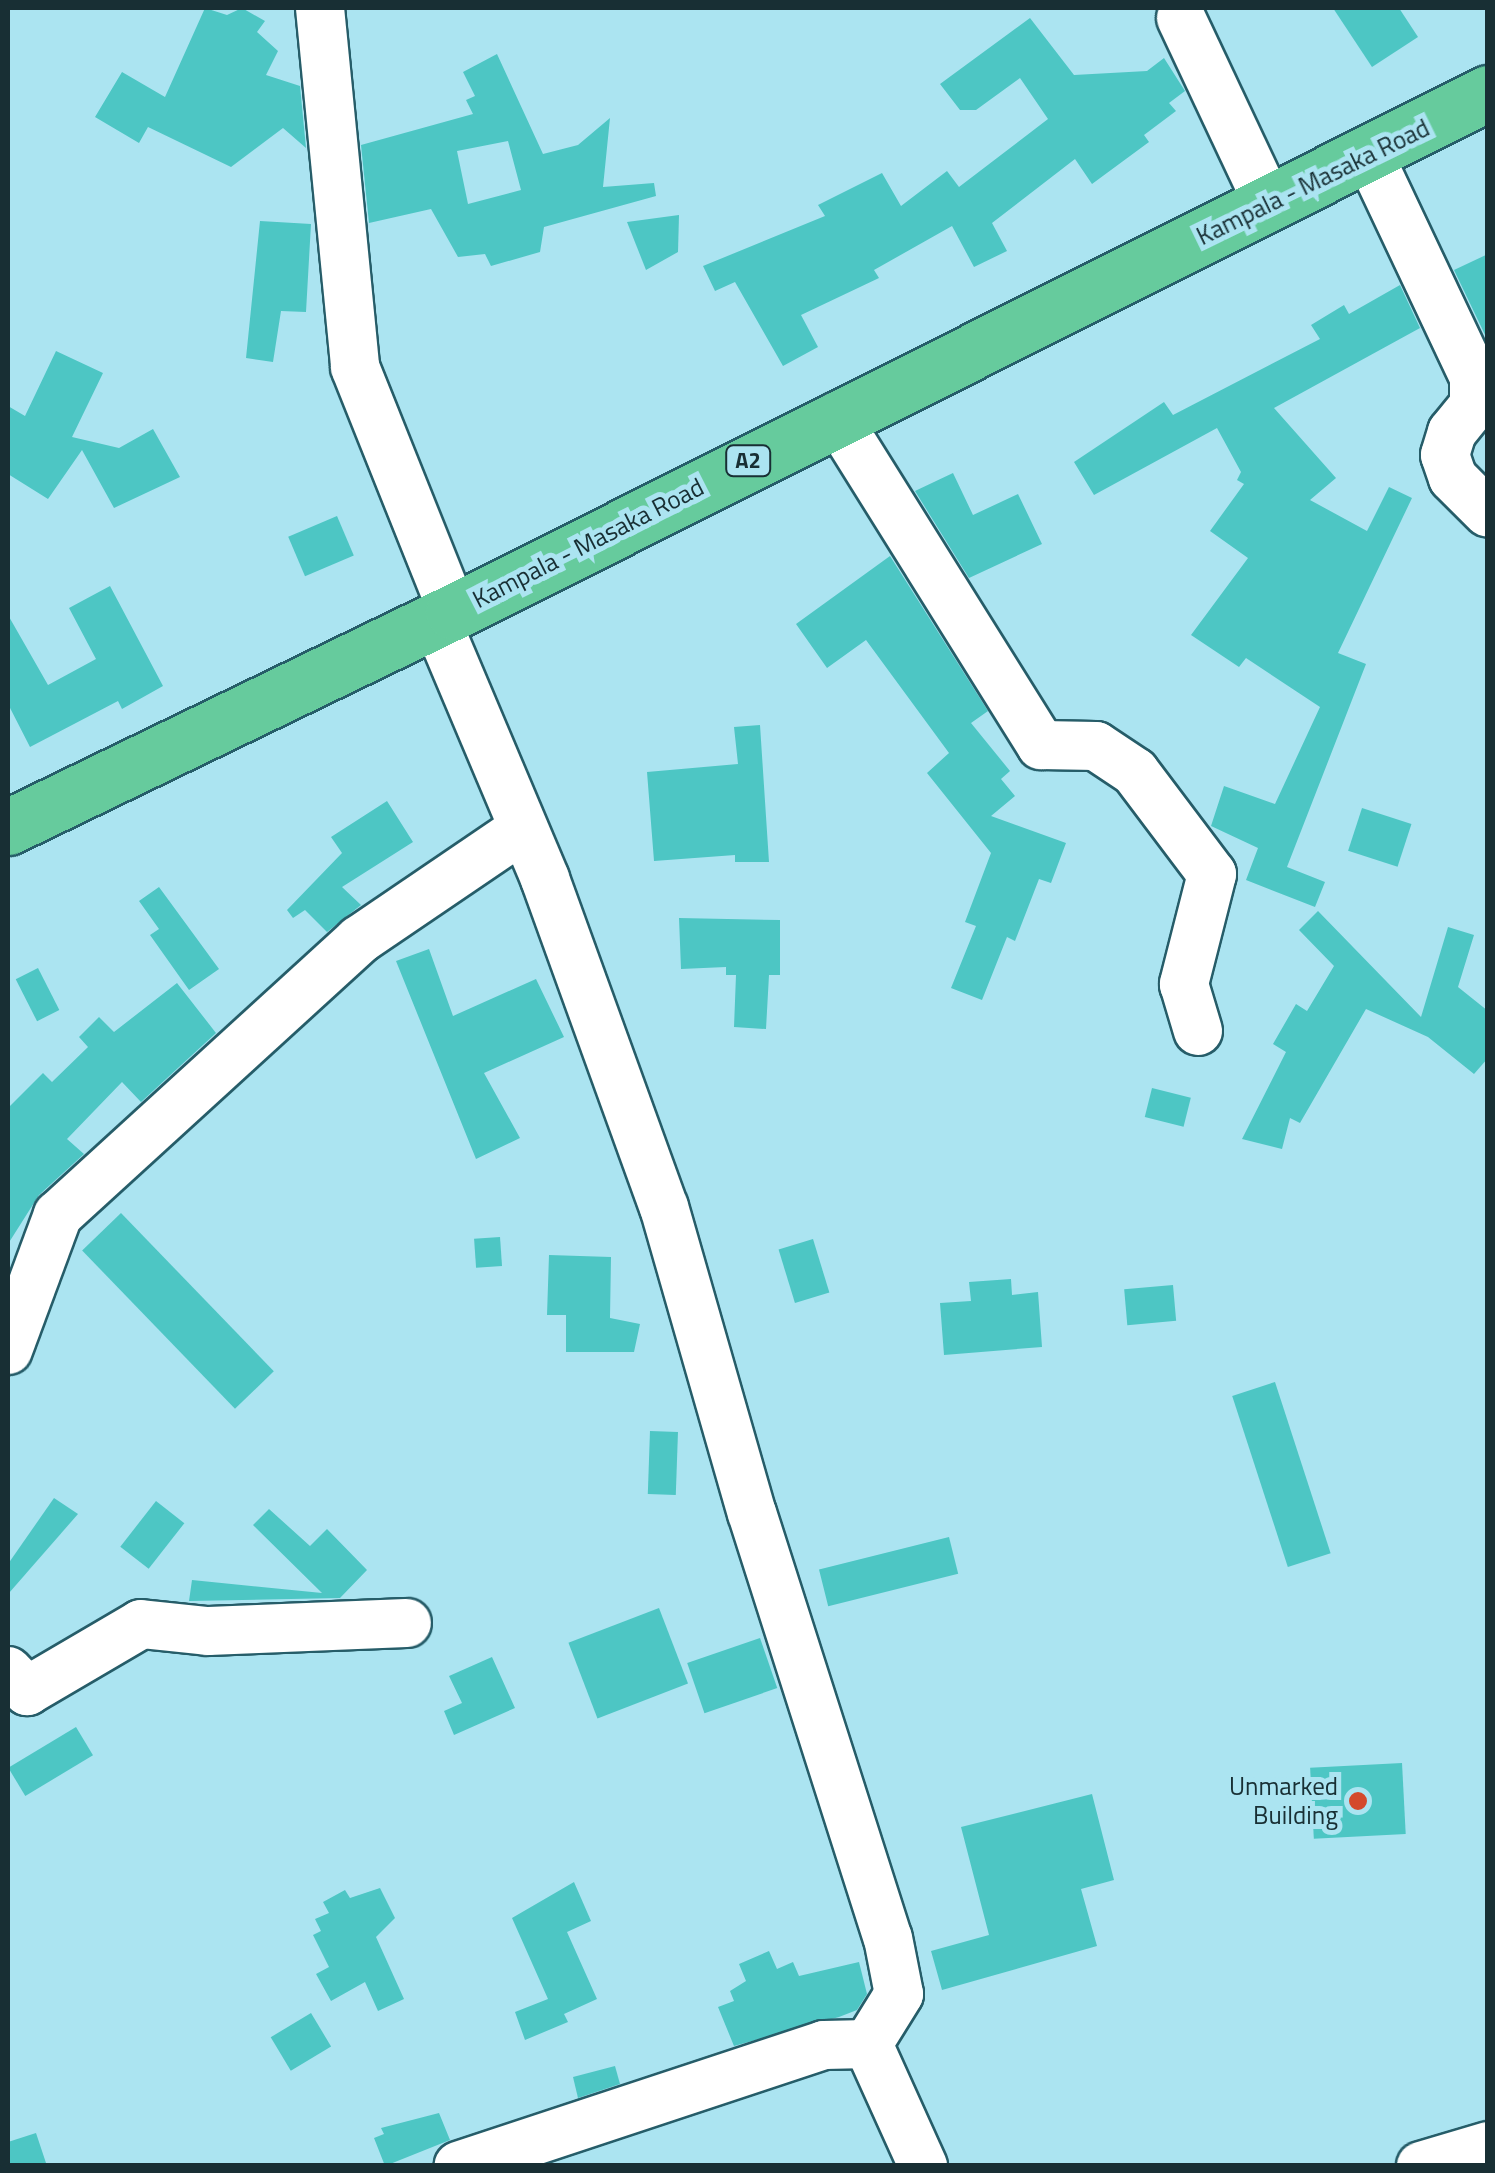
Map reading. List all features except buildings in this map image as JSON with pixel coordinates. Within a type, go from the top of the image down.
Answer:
[{"type":"main road","name":"Kampala - Masaka Road","points":[[8,826],[444,615],[1370,155],[1488,92]]},
{"type":"street","points":[[320,8],[355,367],[521,830],[664,1207],[752,1513],[888,1938],[899,1994],[868,2044]]},
{"type":"street","points":[[1181,18],[1269,205]]},
{"type":"street","points":[[1370,155],[1474,378],[1474,405],[1452,432],[1445,455],[1453,478],[1488,512]]},
{"type":"street","points":[[836,417],[1040,745],[1096,746],[1135,772],[1212,874],[1184,984],[1198,1031]]},
{"type":"street","points":[[8,1350],[58,1215],[359,940],[521,830]]},
{"type":"street","points":[[8,1670],[27,1691],[141,1624],[208,1631],[407,1623]]},
{"type":"street","points":[[459,2166],[824,2045],[868,2044]]},
{"type":"street","points":[[868,2044],[924,2166]]},
{"type":"street","points":[[1421,2166],[1488,2146]]},
{"type":"place","name":"Unmarked Building","points":[[1358,1801]]}]
